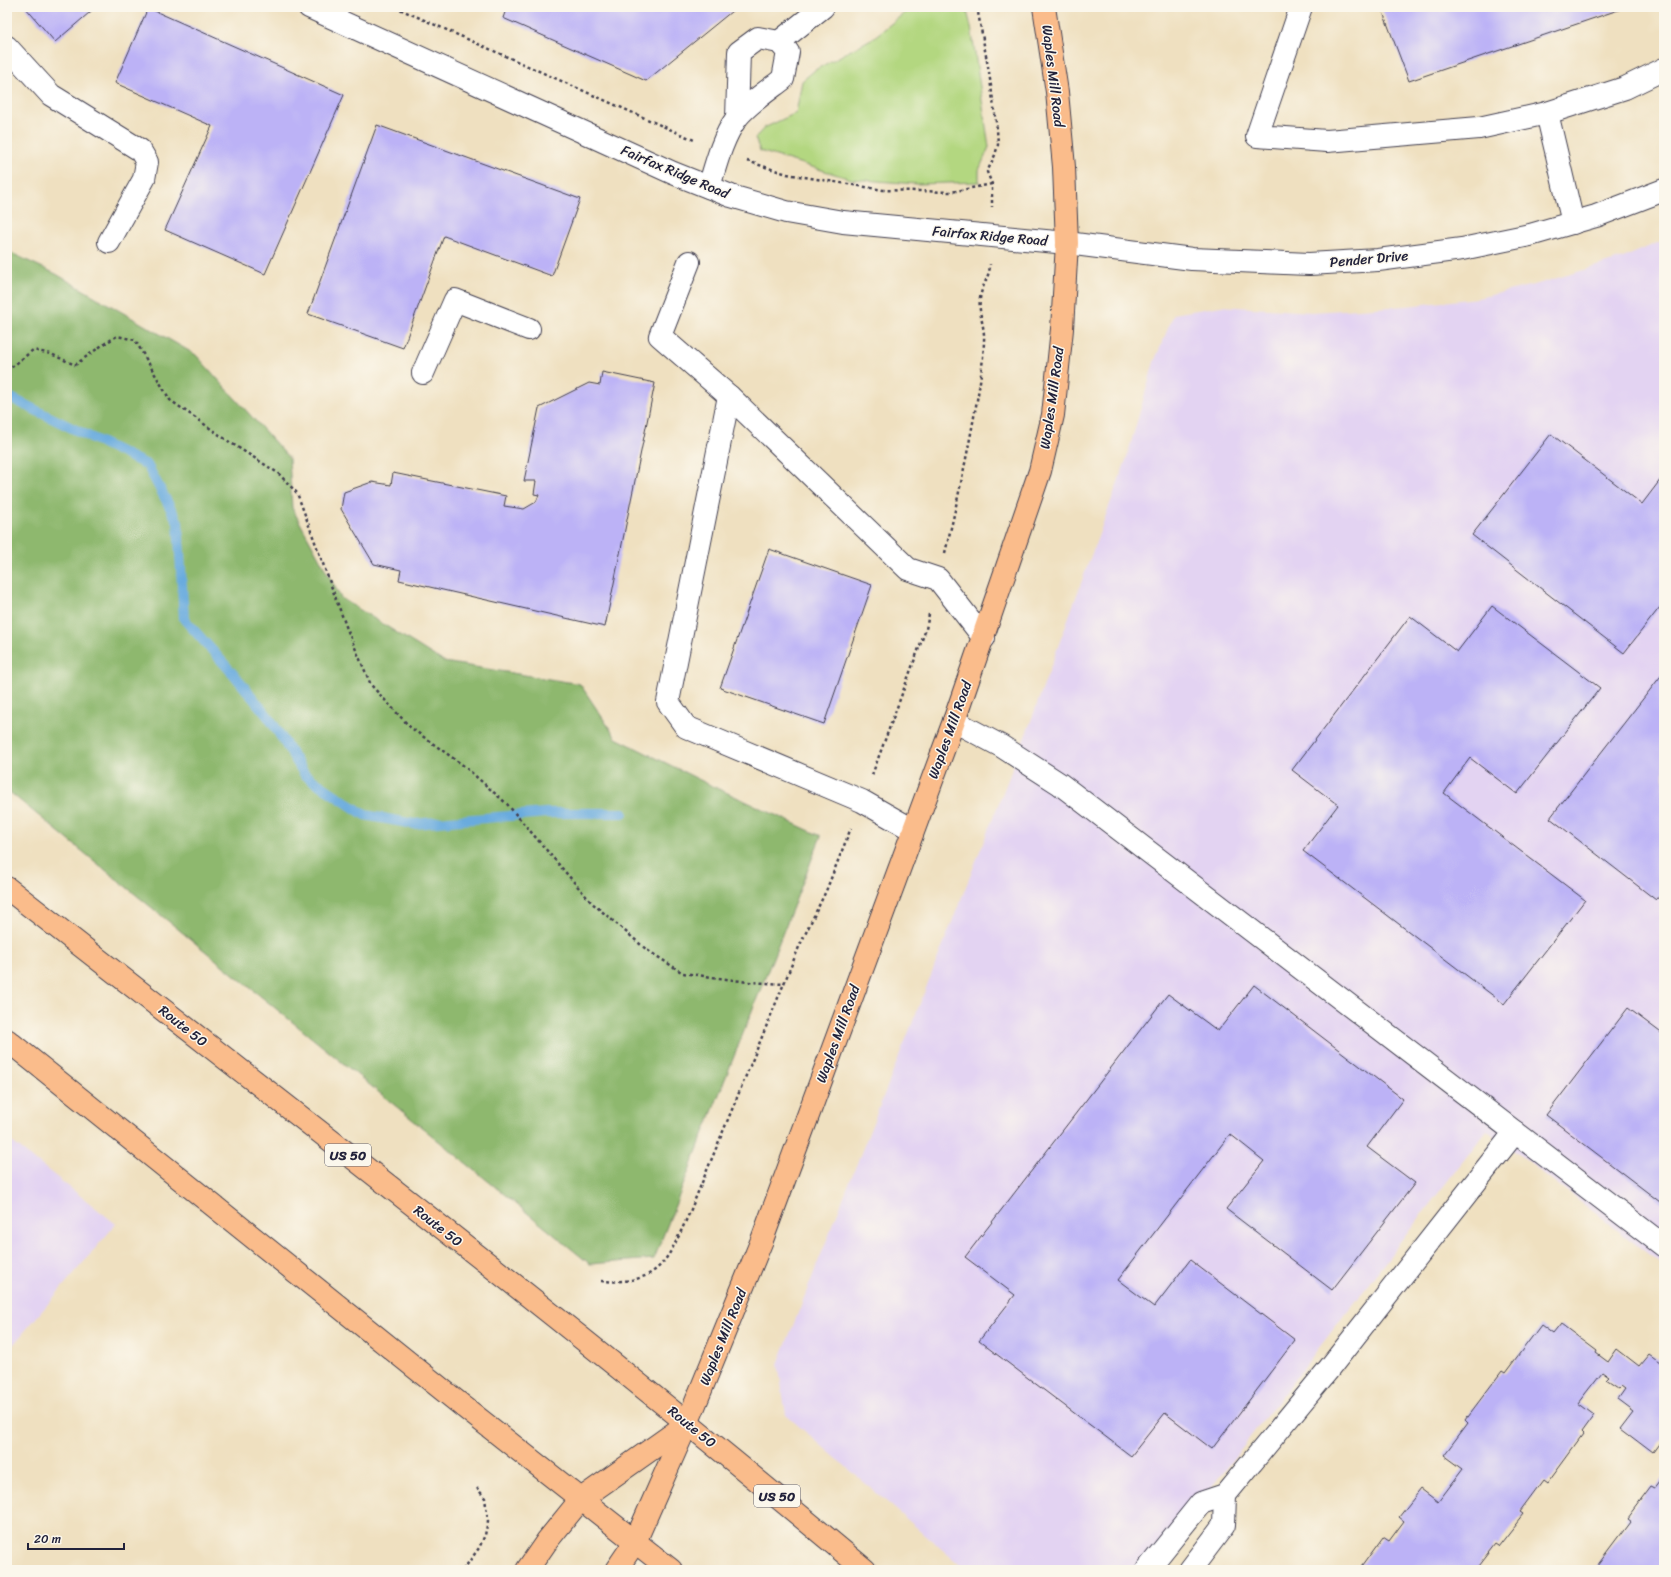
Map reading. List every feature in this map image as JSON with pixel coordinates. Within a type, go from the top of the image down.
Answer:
[{"type":"main road","name":"Waples Mill Road","points":[[616,1570],[635,1542],[688,1424],[762,1240],[954,721],[984,638],[1040,471],[1053,415],[1062,329],[1067,244],[1064,167],[1057,92],[1044,7]]},
{"type":"main road","name":"Route 50","points":[[7,888],[538,1304],[755,1477],[865,1570]]},
{"type":"main road","points":[[7,1040],[464,1407],[671,1570]]},
{"type":"main road","points":[[527,1570],[547,1541],[581,1499],[688,1424]]},
{"type":"street","name":"Fairfax Ridge Road","points":[[309,7],[673,173],[731,196],[786,212],[843,222],[1067,244]]},
{"type":"street","points":[[778,42],[823,7]]},
{"type":"street","points":[[1302,7],[1257,136],[1327,141],[1479,128],[1547,113],[1625,88],[1664,69]]},
{"type":"street","points":[[709,187],[720,152],[737,118],[756,100],[784,79],[788,52],[778,42],[758,38],[739,52],[737,118]]},
{"type":"street","points":[[7,47],[51,95],[140,150],[147,162],[144,179],[109,242]]},
{"type":"street","points":[[1547,113],[1573,223]]},
{"type":"street","name":"Pender Drive","points":[[1067,244],[1192,259],[1309,264],[1378,260],[1462,249],[1530,235],[1596,216],[1664,190]]},
{"type":"street","points":[[689,262],[660,336],[729,396],[908,569],[938,579],[984,638]]},
{"type":"street","points":[[423,373],[455,300],[528,329]]},
{"type":"street","points":[[729,396],[668,702],[686,727],[862,802],[913,830]]},
{"type":"street","points":[[954,721],[1001,746],[1060,784],[1664,1246]]},
{"type":"street","points":[[1147,1570],[1201,1503],[1225,1494],[1328,1370],[1515,1132]]},
{"type":"street","points":[[1190,1570],[1224,1524],[1225,1494]]},
{"type":"path","points":[[395,7],[639,114],[720,152],[787,174],[884,190],[952,192],[992,184]]},
{"type":"path","points":[[602,1281],[621,1282],[651,1275],[662,1266],[671,1252],[689,1214],[799,947],[826,891],[862,802],[926,629],[952,524],[977,402],[984,340],[983,325],[980,314],[980,298],[982,285],[990,272],[992,184],[987,172],[998,145],[989,72],[977,7]]},
{"type":"path","points":[[7,371],[33,350],[51,354],[75,365],[117,336],[135,340],[170,400],[231,443],[278,473],[297,493],[347,629],[371,685],[410,727],[464,766],[507,804],[592,902],[647,950],[683,973],[748,982],[784,984]]},
{"type":"path","points":[[463,1570],[479,1548],[485,1535],[488,1521],[485,1498],[477,1488]]},
{"type":"shaded area","points":[[1664,240],[1664,1266],[1487,1130],[1186,1520],[1144,1570],[966,1570],[786,1415],[778,1364],[1028,729],[1126,460],[1154,362],[1174,314],[1221,306],[1312,312],[1407,306],[1478,298],[1538,284],[1623,258]]},
{"type":"shaded area","points":[[7,1138],[116,1224],[7,1352]]},
{"type":"green space","points":[[912,7],[966,7],[971,27],[989,147],[979,170],[979,182],[917,184],[851,179],[760,151],[755,138],[764,128],[796,113],[802,81],[815,70],[873,38]]},
{"type":"green space","points":[[7,251],[56,274],[196,355],[289,458],[292,508],[341,598],[444,662],[580,684],[616,738],[708,784],[821,836],[654,1259],[590,1264],[7,790]]},
{"type":"building","points":[[25,7],[96,7],[55,42]]},
{"type":"building","points":[[507,7],[737,7],[646,81],[503,18]]},
{"type":"building","points":[[1381,7],[1627,7],[1409,81]]},
{"type":"building","points":[[148,8],[344,95],[265,274],[165,230],[212,126],[115,83]]},
{"type":"building","points":[[377,125],[580,199],[552,276],[444,236],[403,348],[308,314]]},
{"type":"building","points":[[602,372],[655,383],[605,627],[399,580],[401,570],[374,564],[341,509],[344,492],[372,482],[391,485],[393,473],[506,496],[504,506],[524,509],[536,502],[539,495],[534,494],[536,481],[524,481],[539,408],[589,383],[600,385]]},
{"type":"building","points":[[1551,434],[1642,504],[1664,475],[1664,611],[1660,607],[1624,653],[1472,535]]},
{"type":"building","points":[[769,549],[872,585],[824,724],[720,688]]},
{"type":"building","points":[[1492,606],[1600,688],[1517,794],[1470,758],[1444,793],[1585,900],[1504,1004],[1303,851],[1338,805],[1292,770],[1410,616],[1457,652]]},
{"type":"building","points":[[1664,672],[1664,891],[1656,900],[1550,818]]},
{"type":"building","points":[[1254,985],[1403,1099],[1367,1147],[1415,1183],[1332,1290],[1226,1209],[1264,1161],[1230,1134],[1118,1280],[1154,1307],[1190,1260],[1295,1340],[1212,1449],[1165,1413],[1131,1456],[979,1341],[1015,1295],[965,1257],[1168,994],[1218,1031]]},
{"type":"building","points":[[1628,1008],[1664,1035],[1664,1205],[1546,1115]]},
{"type":"building","points":[[1561,1324],[1597,1351],[1596,1353],[1608,1362],[1617,1349],[1639,1366],[1649,1354],[1664,1365],[1664,1438],[1653,1453],[1620,1428],[1633,1411],[1617,1399],[1624,1389],[1620,1386],[1618,1388],[1606,1380],[1609,1377],[1602,1372],[1578,1403],[1594,1415],[1581,1433],[1583,1435],[1547,1484],[1543,1481],[1520,1512],[1523,1514],[1498,1546],[1495,1544],[1475,1570],[1359,1570],[1383,1537],[1389,1541],[1404,1521],[1399,1517],[1421,1489],[1438,1502],[1463,1469],[1444,1455],[1468,1423],[1465,1420],[1502,1371],[1505,1373],[1541,1325],[1553,1334]]},
{"type":"building","points":[[1664,1476],[1664,1570],[1594,1570],[1630,1522],[1626,1519],[1651,1486],[1655,1488]]},
{"type":"waterway","points":[[7,396],[147,465],[178,522],[184,619],[236,677],[270,719],[305,775],[365,815],[414,824],[546,813],[623,813]]}]
